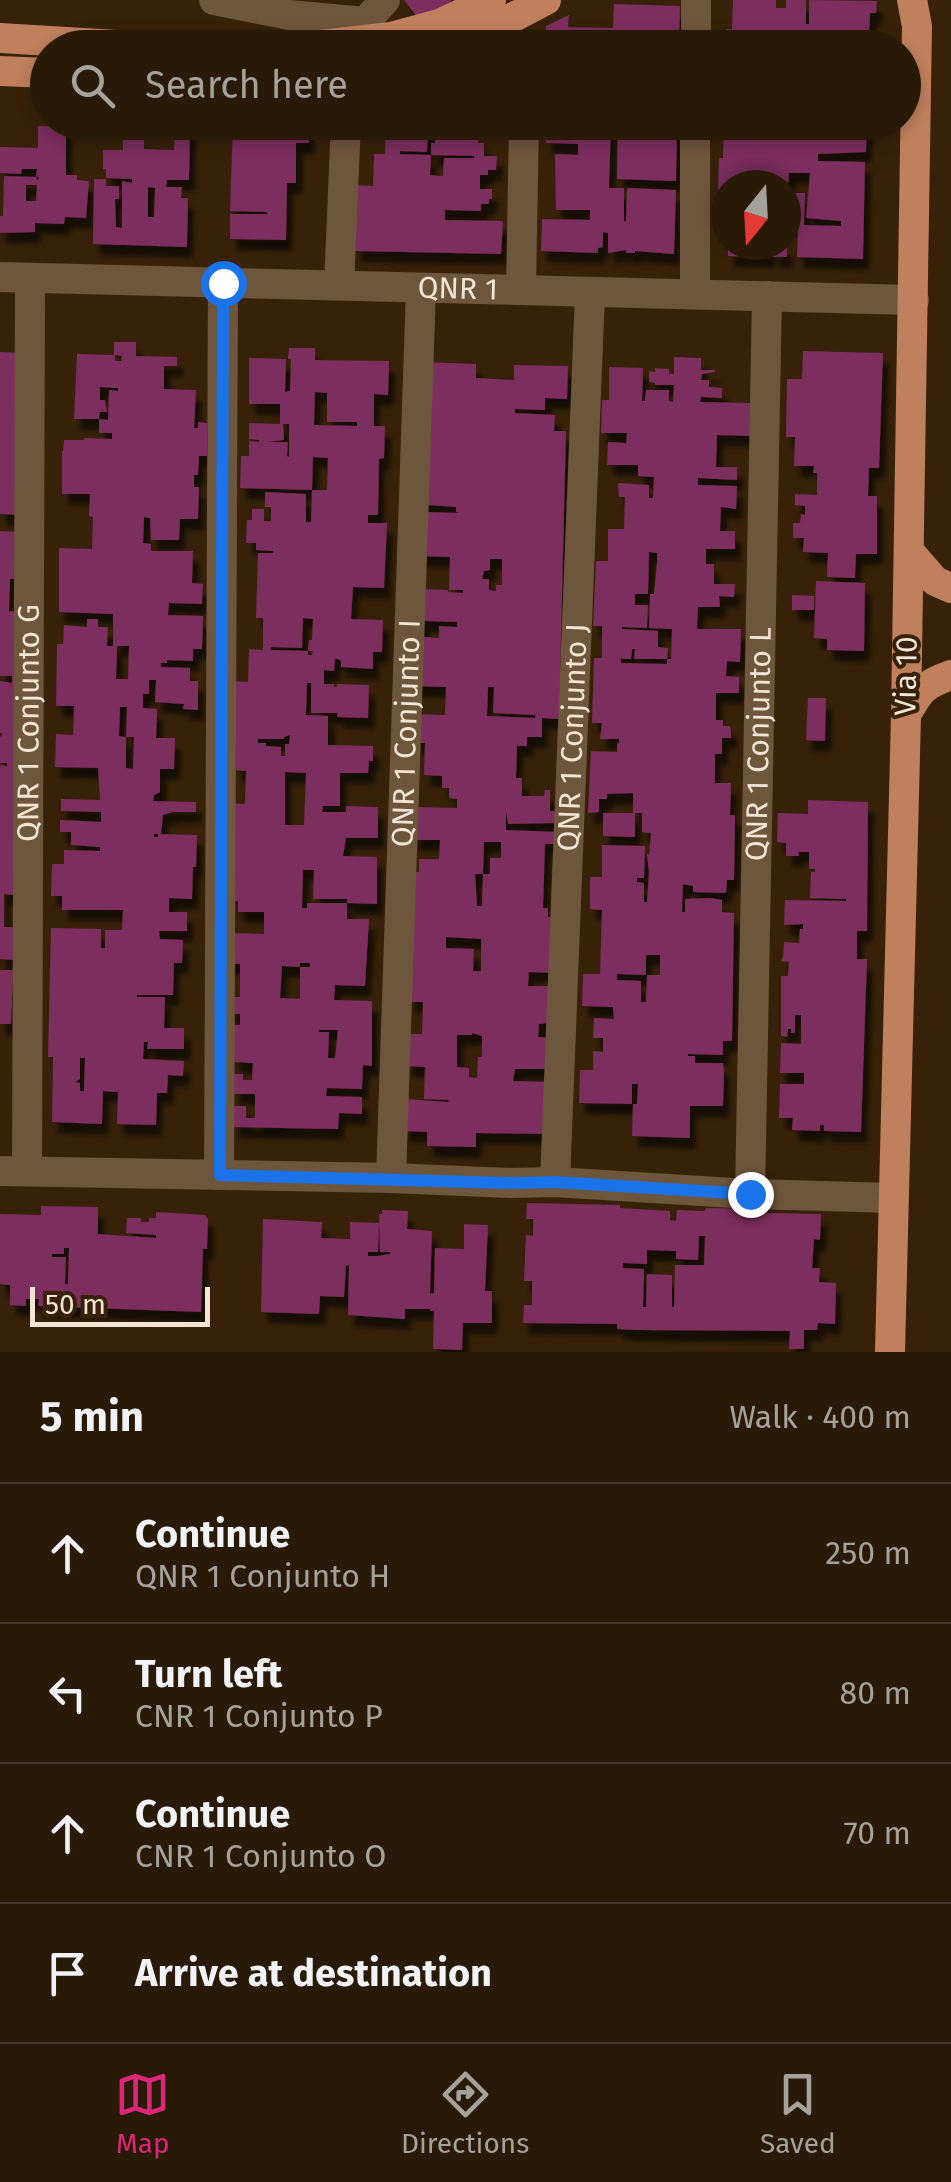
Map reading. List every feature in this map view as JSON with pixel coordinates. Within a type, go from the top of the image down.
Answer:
[{"type":"main road","points":[[417,30],[491,0]]},
{"type":"main road","points":[[489,30],[546,0]]},
{"type":"main road","name":"Via 10","points":[[912,0],[918,30]]},
{"type":"main road","points":[[0,38],[30,40]]},
{"type":"main road","points":[[0,71],[30,72]]},
{"type":"main road","name":"Via 10","points":[[890,1352],[916,140]]},
{"type":"main road","points":[[908,551],[935,580],[951,588]]},
{"type":"main road","points":[[906,715],[919,692],[951,675]]},
{"type":"street","points":[[214,0],[289,16],[375,11]]},
{"type":"street","points":[[696,0],[696,30]]},
{"type":"street","points":[[339,286],[345,140]]},
{"type":"street","points":[[522,290],[524,140]]},
{"type":"street","points":[[694,294],[696,140]]},
{"type":"street","name":"QNR 1","points":[[15,278],[914,300]]},
{"type":"street","name":"QNR 1 Conjunto G","points":[[14,1171],[15,278]]},
{"type":"street","points":[[220,1175],[223,283]]},
{"type":"street","name":"QNR 1 Conjunto I","points":[[391,1178],[421,288]]},
{"type":"street","name":"QNR 1 Conjunto J","points":[[555,1182],[590,292]]},
{"type":"street","name":"QNR 1 Conjunto L","points":[[750,1194],[766,296]]},
{"type":"street","points":[[14,1171],[555,1182],[892,1198]]},
{"type":"building","points":[[404,0],[450,0],[456,10],[425,27]]},
{"type":"building","points":[[733,0],[776,0],[776,8],[786,8],[786,0],[806,0],[806,24],[809,0],[877,1],[876,13],[870,13],[869,30],[726,30],[732,29]]},
{"type":"building","points":[[614,4],[680,6],[679,30],[546,30],[546,26],[569,15],[568,27],[613,28]]},
{"type":"building","points":[[38,140],[66,140],[66,175],[89,181],[86,218],[65,217],[64,224],[35,223],[35,232],[0,233],[4,176],[36,177],[37,169],[22,169],[21,174],[0,173],[0,147],[38,148]],"holes":[[[26,185],[37,185],[36,201],[26,201]]]},
{"type":"building","points":[[123,140],[144,140],[144,149],[174,150],[174,140],[190,140],[189,180],[167,180],[166,187],[182,187],[181,198],[188,198],[187,247],[93,244],[94,179],[106,179],[106,186],[119,186],[119,199],[115,199],[116,227],[122,228],[122,181],[132,183],[132,179],[106,178],[103,150],[123,150]],"holes":[[[148,187],[155,188],[154,217],[148,217]]]},
{"type":"building","points":[[232,140],[309,140],[296,143],[296,183],[287,183],[286,240],[230,239],[230,214],[267,212],[230,211]]},
{"type":"building","points":[[385,140],[428,140],[427,152],[400,154],[431,155],[431,143],[435,140],[484,143],[484,156],[497,156],[496,170],[480,175],[480,189],[492,189],[492,199],[489,204],[481,204],[481,211],[445,210],[445,220],[503,221],[501,254],[355,251],[356,185],[373,186],[374,154],[385,154]],"holes":[[[431,155],[474,156],[444,158],[443,176],[430,175]]]},
{"type":"building","points":[[610,140],[609,188],[624,188],[624,221],[627,188],[676,190],[674,254],[626,250],[608,253],[608,233],[603,232],[603,247],[598,248],[598,253],[541,251],[542,219],[590,220],[590,210],[556,210],[555,154],[578,155],[578,144],[546,143]]},
{"type":"building","points":[[618,140],[677,140],[676,181],[617,179]]},
{"type":"building","points":[[724,140],[866,140],[866,152],[818,154],[818,161],[865,162],[863,259],[801,257],[801,193],[805,193],[804,225],[841,226],[841,221],[806,218],[810,173],[719,170]]},
{"type":"building","points":[[114,342],[136,342],[136,356],[177,357],[177,366],[164,366],[164,389],[196,390],[194,428],[198,428],[198,422],[207,423],[207,456],[199,456],[198,475],[194,475],[194,487],[199,487],[198,519],[180,519],[179,540],[151,540],[150,518],[144,517],[143,543],[151,544],[151,551],[193,551],[192,583],[203,584],[202,604],[169,603],[168,615],[203,616],[202,649],[193,649],[193,661],[161,663],[161,667],[190,668],[190,681],[198,681],[198,710],[183,709],[184,704],[155,702],[156,680],[149,680],[149,694],[143,694],[143,708],[157,709],[156,738],[175,738],[174,769],[160,769],[160,792],[153,801],[196,802],[196,812],[163,815],[158,834],[197,835],[192,899],[169,898],[169,912],[187,912],[187,931],[159,931],[160,939],[183,940],[182,963],[174,963],[173,995],[137,995],[165,997],[164,1028],[184,1028],[184,1049],[147,1049],[148,1042],[144,1042],[143,1059],[184,1061],[183,1076],[168,1075],[167,1093],[157,1093],[156,1125],[117,1124],[118,1092],[103,1091],[102,1124],[52,1122],[53,1057],[48,1057],[51,928],[101,929],[101,948],[105,948],[105,930],[122,930],[123,910],[62,910],[62,896],[51,896],[52,864],[64,864],[64,850],[100,851],[100,847],[71,845],[71,832],[60,832],[60,820],[101,822],[101,812],[61,811],[61,799],[100,800],[98,768],[55,767],[56,734],[73,735],[74,706],[56,706],[57,644],[63,644],[64,625],[87,627],[87,619],[98,619],[98,627],[108,627],[107,646],[113,646],[113,614],[59,612],[59,548],[92,549],[90,494],[62,494],[64,440],[112,439],[112,433],[99,433],[99,419],[74,419],[77,354],[114,355]],"holes":[[[100,387],[118,388],[109,390],[108,420],[99,419],[100,412],[107,412],[105,400],[100,400]],[[117,646],[129,646],[128,679],[116,679]],[[120,707],[127,707],[126,737],[119,736]],[[126,737],[134,737],[133,769],[126,768]],[[80,1058],[85,1058],[84,1091],[75,1082],[80,1079]]]},
{"type":"building","points":[[289,348],[315,348],[315,360],[389,361],[388,395],[374,394],[374,426],[385,426],[384,458],[379,459],[378,515],[368,515],[368,523],[387,523],[384,588],[353,587],[351,619],[383,620],[382,652],[373,652],[373,669],[341,667],[341,661],[335,659],[334,671],[324,670],[324,684],[369,685],[368,718],[311,713],[311,683],[307,683],[306,715],[328,716],[328,745],[373,746],[368,773],[340,773],[340,806],[323,806],[322,812],[346,812],[346,806],[378,807],[378,838],[346,838],[343,856],[377,857],[377,904],[347,903],[347,919],[369,919],[365,986],[335,985],[334,1000],[372,1001],[372,1066],[363,1065],[362,1089],[327,1088],[326,1096],[362,1097],[362,1114],[339,1113],[338,1129],[232,1127],[233,1106],[246,1106],[246,1118],[255,1118],[255,1094],[233,1094],[234,1074],[252,1080],[253,1063],[234,1062],[230,1025],[240,1025],[240,1014],[230,1014],[230,997],[240,997],[240,964],[227,964],[228,933],[264,934],[264,912],[238,912],[238,901],[232,901],[229,803],[245,804],[246,771],[236,770],[233,681],[248,682],[249,649],[263,650],[263,618],[256,618],[258,553],[273,553],[256,550],[256,543],[246,543],[247,520],[252,520],[252,509],[264,509],[264,521],[271,521],[271,507],[265,507],[265,492],[306,494],[306,522],[311,522],[312,490],[240,488],[241,456],[249,456],[249,441],[259,442],[249,439],[249,423],[280,424],[280,404],[249,404],[249,358],[286,359],[285,392],[290,391]],"holes":[[[315,392],[327,393],[327,422],[357,422],[357,426],[314,425]],[[283,424],[289,424],[289,457],[288,442],[267,442],[284,440]],[[313,457],[328,458],[327,490],[312,490]],[[303,618],[313,619],[308,651],[271,650],[302,648]],[[290,735],[285,756],[281,756],[281,747],[258,743],[258,739],[284,739]],[[285,772],[306,773],[304,825],[285,825]],[[303,870],[314,870],[313,899],[347,899],[347,903],[307,903],[307,908],[302,908]],[[282,966],[300,967],[300,999],[280,998]],[[319,1030],[338,1030],[335,1058],[328,1058],[329,1032]]]},
{"type":"building","points":[[803,351],[883,353],[879,468],[869,468],[868,496],[877,496],[877,554],[856,554],[855,578],[827,577],[828,553],[803,552],[804,538],[793,538],[793,523],[800,523],[801,514],[805,515],[805,506],[795,505],[795,494],[817,495],[814,466],[794,466],[795,437],[786,437],[787,379],[802,379]]},
{"type":"building","points":[[0,352],[30,353],[24,515],[0,514]]},
{"type":"building","points":[[674,357],[701,358],[701,370],[715,372],[702,374],[701,380],[709,380],[709,387],[722,388],[722,398],[701,397],[700,402],[753,403],[752,436],[717,435],[716,467],[737,467],[737,480],[698,478],[698,485],[737,486],[736,509],[721,507],[720,531],[735,531],[735,549],[706,549],[706,564],[714,564],[714,584],[735,584],[734,597],[719,596],[720,607],[698,607],[697,629],[741,629],[740,662],[727,661],[726,676],[739,677],[739,693],[716,693],[716,720],[723,720],[723,726],[730,726],[731,731],[731,738],[722,738],[722,754],[715,754],[715,783],[731,783],[730,815],[735,815],[734,880],[727,880],[726,893],[693,892],[693,886],[683,884],[682,912],[685,899],[710,898],[722,900],[722,912],[734,913],[732,1041],[723,1041],[723,1055],[688,1054],[695,1056],[695,1063],[723,1063],[723,1106],[690,1106],[690,1138],[632,1136],[638,1084],[632,1084],[632,1104],[579,1103],[580,1070],[593,1070],[593,1051],[603,1052],[603,1038],[593,1038],[594,1018],[614,1019],[613,1007],[582,1006],[583,974],[600,974],[602,910],[590,909],[590,877],[602,877],[602,845],[645,846],[644,878],[637,878],[637,882],[644,883],[647,902],[651,833],[642,832],[642,813],[635,813],[635,837],[603,836],[603,813],[633,813],[633,793],[607,794],[607,799],[599,799],[599,812],[588,813],[591,751],[617,752],[619,743],[619,739],[600,739],[602,723],[592,723],[594,658],[602,658],[602,626],[593,626],[596,561],[608,561],[608,529],[624,529],[625,497],[619,497],[618,483],[649,485],[649,498],[653,498],[654,477],[638,476],[638,465],[607,465],[608,442],[626,445],[627,433],[601,433],[602,400],[609,400],[609,367],[643,368],[642,401],[646,390],[669,390],[669,401],[673,402],[674,385],[649,382],[649,371],[669,369],[669,374],[674,374]],"holes":[[[649,552],[657,553],[649,628],[672,629],[671,659],[667,659],[668,648],[658,647],[658,631],[622,629],[647,628],[648,605],[635,605],[635,594],[648,594]],[[635,649],[634,659],[667,659],[667,664],[621,663],[621,659],[631,659]],[[646,955],[660,955],[660,975],[647,975],[646,1002],[641,1002],[641,981],[617,980],[617,974],[646,975]]]},
{"type":"building","points":[[424,362],[476,364],[476,378],[514,380],[514,365],[568,366],[567,399],[545,398],[545,410],[515,409],[515,413],[555,415],[554,431],[566,431],[559,719],[542,718],[542,737],[527,737],[527,746],[517,746],[516,778],[522,778],[522,796],[544,796],[545,790],[550,790],[550,811],[558,811],[557,823],[508,824],[506,811],[506,830],[557,832],[557,844],[545,844],[543,908],[548,908],[548,917],[554,917],[554,973],[529,972],[528,986],[554,986],[547,1023],[539,1024],[538,1037],[552,1038],[551,1069],[515,1069],[513,1081],[551,1082],[550,1134],[476,1133],[476,1147],[427,1146],[427,1132],[403,1131],[404,1099],[449,1100],[424,1099],[425,1067],[406,1066],[407,1034],[422,1034],[423,1002],[409,1002],[412,872],[419,872],[419,859],[439,859],[440,840],[412,840],[414,807],[457,808],[457,799],[449,798],[449,788],[442,788],[442,776],[424,775],[425,743],[414,743],[414,714],[445,715],[446,687],[411,686],[418,589],[463,593],[449,590],[450,557],[418,556]],"holes":[[[427,505],[456,507],[459,513],[427,512]],[[490,559],[502,559],[502,585],[496,585],[496,591],[489,590],[489,579],[482,579],[484,571],[490,570]],[[424,621],[457,622],[457,627],[439,626],[439,638],[424,637]],[[488,687],[494,687],[493,713],[535,718],[487,716]],[[484,842],[501,842],[501,858],[490,858],[490,874],[483,874]],[[475,874],[483,874],[482,906],[477,906]],[[446,937],[481,939],[481,971],[473,971],[474,949],[446,948]],[[457,1035],[482,1036],[477,1078],[469,1077],[469,1068],[457,1067]]]},
{"type":"building","points":[[0,531],[18,532],[22,579],[10,579],[9,611],[24,612],[14,895],[4,894],[4,927],[15,927],[14,960],[0,959],[0,765],[7,763],[0,763],[0,681],[12,683],[12,676],[0,676]]},
{"type":"building","points":[[816,581],[865,583],[864,651],[827,650],[827,639],[814,638]]},
{"type":"building","points":[[792,595],[814,596],[814,610],[792,610]]},
{"type":"building","points":[[808,698],[826,698],[825,741],[806,740]]},
{"type":"building","points":[[808,800],[868,802],[867,931],[857,931],[857,959],[867,959],[861,1132],[824,1131],[824,1125],[820,1125],[820,1131],[792,1130],[793,1118],[779,1118],[780,1084],[804,1084],[804,1073],[780,1073],[781,1043],[801,1044],[801,1015],[795,1015],[795,1033],[788,1029],[787,1037],[781,1036],[781,976],[788,976],[789,962],[781,961],[784,942],[799,943],[803,929],[803,924],[784,925],[785,900],[846,901],[810,898],[811,872],[815,869],[809,869],[809,852],[786,856],[786,843],[777,842],[778,813],[808,814]]},
{"type":"building","points":[[0,970],[13,970],[11,1024],[0,1024]]},
{"type":"building","points":[[527,1203],[620,1205],[670,1211],[670,1220],[676,1221],[677,1210],[706,1208],[821,1214],[820,1240],[814,1239],[812,1268],[820,1268],[819,1282],[836,1283],[835,1324],[818,1323],[817,1330],[804,1330],[804,1349],[789,1349],[790,1331],[637,1330],[617,1329],[617,1324],[523,1323],[524,1305],[532,1305],[532,1281],[524,1281],[526,1235],[533,1236],[533,1219],[526,1219]],"holes":[[[699,1236],[705,1236],[704,1265],[675,1265],[674,1307],[672,1275],[647,1274],[643,1307],[644,1269],[623,1268],[623,1263],[647,1264],[647,1250],[676,1251],[676,1259],[698,1260]]]},
{"type":"building","points":[[41,1206],[98,1207],[98,1234],[156,1238],[126,1233],[127,1218],[149,1222],[149,1218],[156,1218],[156,1212],[205,1215],[207,1249],[203,1249],[201,1312],[38,1306],[39,1299],[26,1299],[26,1306],[10,1305],[10,1285],[0,1284],[0,1214],[41,1215]],"holes":[[[64,1248],[69,1248],[68,1284],[65,1284],[66,1257],[52,1254],[64,1254]]]},
{"type":"building","points":[[382,1210],[408,1211],[407,1229],[432,1231],[430,1293],[434,1293],[435,1248],[464,1249],[464,1224],[488,1225],[485,1291],[492,1291],[492,1323],[463,1323],[462,1350],[433,1349],[434,1311],[430,1309],[405,1309],[405,1319],[348,1315],[346,1265],[344,1297],[320,1296],[319,1314],[261,1312],[263,1219],[322,1222],[321,1238],[350,1239],[350,1222],[379,1223],[378,1252],[368,1252],[368,1256],[378,1256],[390,1254],[380,1252]]},
{"type":"route","points":[[223,283],[220,1175],[555,1182],[750,1194]]}]
